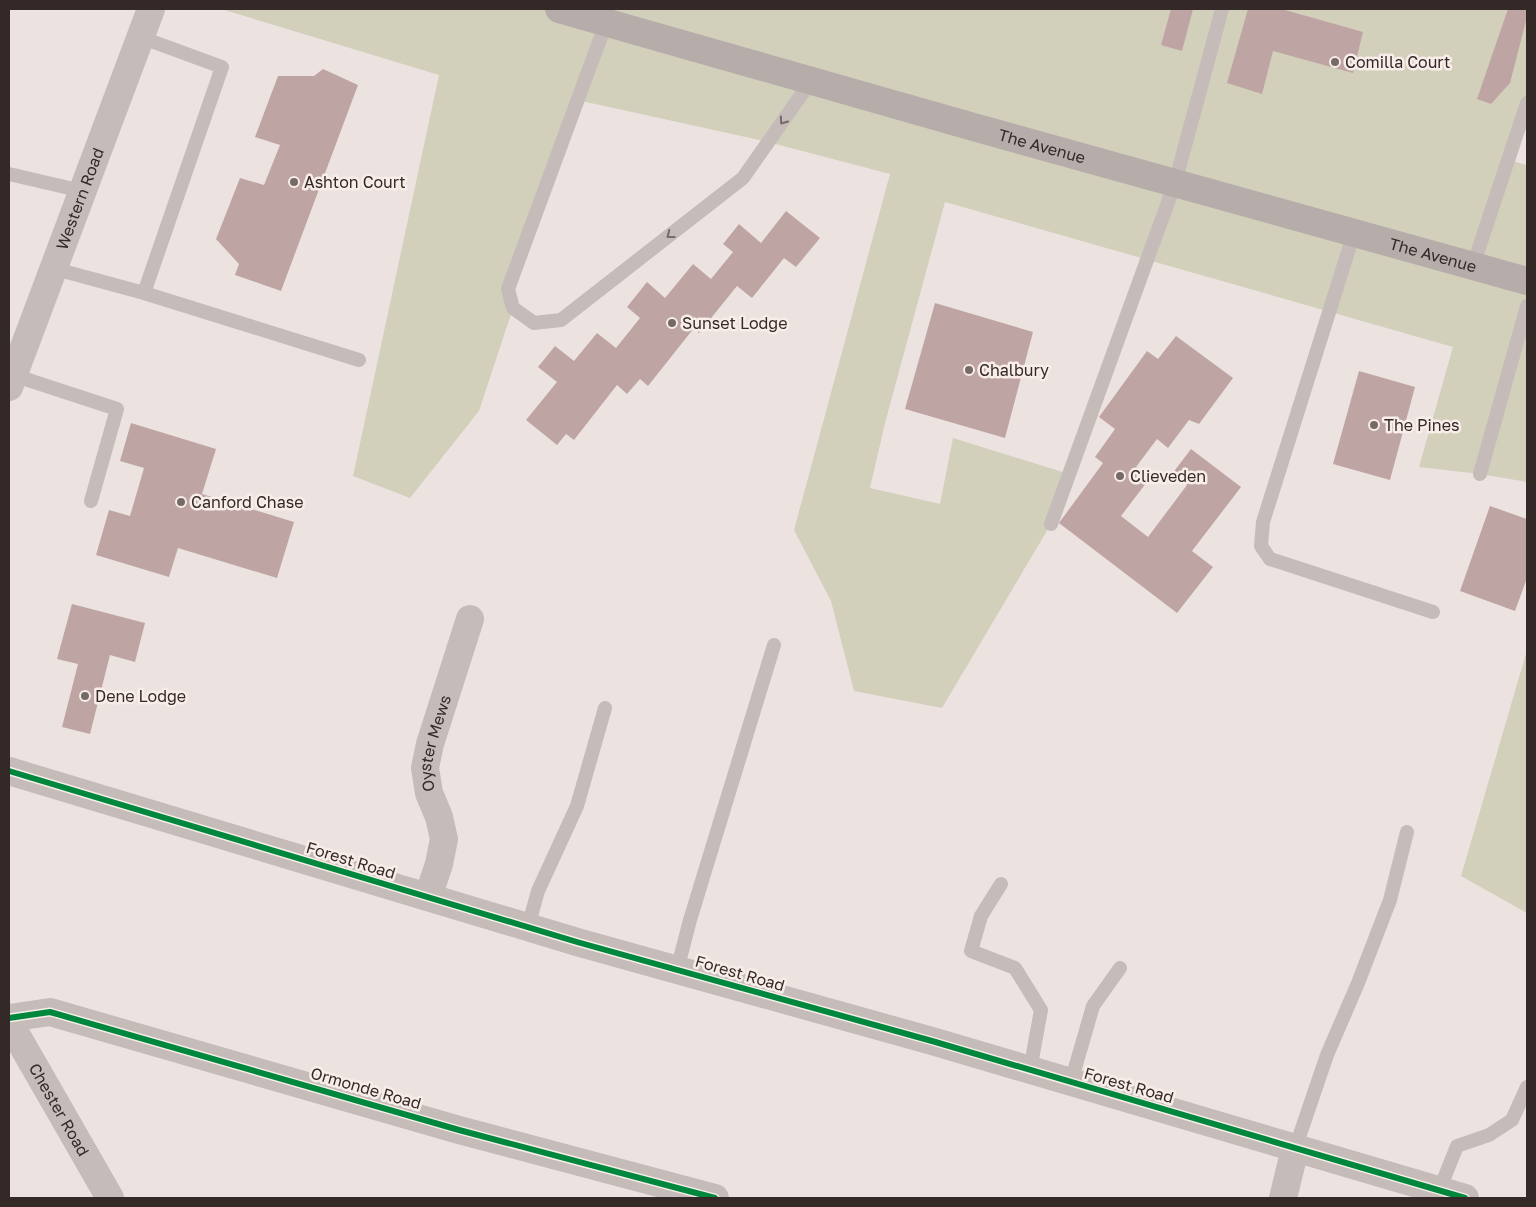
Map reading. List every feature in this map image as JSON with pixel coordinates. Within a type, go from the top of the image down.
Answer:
[{"type":"main road","name":"The Avenue","points":[[559,9],[601,17],[811,81],[1527,281]]},
{"type":"street","name":"Western Road","points":[[11,381],[151,9]]},
{"type":"street","name":"Oyster Mews","points":[[428,897],[439,864],[444,840],[439,817],[429,793],[425,768],[430,744],[470,619]]},
{"type":"street","name":"Forest Road","points":[[9,771],[528,927],[1030,1070],[1465,1198]]},
{"type":"street","name":"Ormonde Road","points":[[9,1020],[50,1012],[459,1130],[715,1198]]},
{"type":"street","name":"Chester Road","points":[[9,1020],[110,1198]]},
{"type":"street","points":[[1282,1198],[1295,1148]]},
{"type":"lane","points":[[1051,524],[1175,183],[1222,9]]},
{"type":"lane","points":[[601,17],[508,288],[513,308],[534,323],[561,320],[743,178],[811,81]]},
{"type":"lane","points":[[140,37],[222,67],[144,293]]},
{"type":"lane","points":[[1473,266],[1527,107]]},
{"type":"lane","points":[[9,174],[82,191]]},
{"type":"lane","points":[[1354,233],[1263,522],[1261,546],[1270,559],[1433,612]]},
{"type":"lane","points":[[52,268],[144,293],[360,360]]},
{"type":"lane","points":[[1480,474],[1527,306]]},
{"type":"lane","points":[[11,381],[117,409],[91,501]]},
{"type":"lane","points":[[677,970],[690,920],[774,645]]},
{"type":"lane","points":[[528,927],[538,891],[577,806],[605,708]]},
{"type":"lane","points":[[1295,1148],[1327,1055],[1358,983],[1390,900],[1407,832]]},
{"type":"lane","points":[[1001,884],[981,916],[972,951],[1015,968],[1041,1010],[1030,1070]]},
{"type":"lane","points":[[1071,1082],[1093,1006],[1120,968]]},
{"type":"lane","points":[[1439,1191],[1458,1146],[1489,1135],[1512,1120],[1527,1087]]},
{"type":"shaded area","points":[[221,9],[1527,9],[1527,103],[1509,160],[1527,165],[1527,482],[1419,467],[1453,347],[945,202],[885,423],[870,488],[940,504],[953,438],[1069,474],[1051,524],[942,708],[854,691],[831,601],[794,530],[890,174],[768,142],[577,100],[516,262],[513,308],[479,411],[410,498],[353,476],[439,75]]},
{"type":"shaded area","points":[[1527,650],[1527,913],[1461,876]]},
{"type":"building","points":[[1171,9],[1193,9],[1182,51],[1161,45]]},
{"type":"building","name":"Comilla Court","points":[[1248,9],[1285,9],[1363,32],[1353,73],[1273,51],[1262,94],[1227,83]]},
{"type":"building","points":[[1508,9],[1527,9],[1527,17],[1510,83],[1491,104],[1477,99]]},
{"type":"building","name":"Ashton Court","points":[[323,69],[358,85],[281,291],[235,275],[239,264],[216,239],[240,178],[264,185],[280,145],[255,137],[278,76],[314,76]]},
{"type":"building","name":"Sunset Lodge","points":[[786,211],[820,238],[796,267],[784,258],[752,298],[737,286],[699,333],[694,328],[648,386],[640,379],[627,394],[617,385],[574,440],[566,434],[557,445],[526,420],[557,382],[538,367],[555,346],[574,361],[597,333],[616,348],[640,318],[627,307],[647,282],[665,298],[693,264],[711,279],[733,252],[723,244],[739,224],[761,243]]},
{"type":"building","name":"Chalbury","points":[[935,303],[1033,332],[1005,438],[905,409]]},
{"type":"building","name":"Clieveden","points":[[1176,336],[1233,378],[1199,424],[1189,420],[1168,448],[1157,439],[1136,467],[1150,478],[1121,516],[1148,537],[1187,485],[1172,474],[1191,449],[1241,487],[1192,551],[1213,567],[1177,613],[1059,523],[1103,463],[1095,457],[1115,429],[1099,417],[1147,351],[1158,359]]},
{"type":"building","name":"The Pines","points":[[1359,371],[1415,387],[1390,480],[1333,464]]},
{"type":"building","name":"Canford Chase","points":[[131,423],[216,449],[202,494],[294,522],[277,578],[178,548],[169,577],[96,555],[109,510],[130,516],[144,468],[120,461]]},
{"type":"building","points":[[1490,506],[1527,519],[1527,578],[1515,611],[1460,591]]},
{"type":"building","name":"Dene Lodge","points":[[72,604],[145,623],[135,662],[110,655],[90,734],[62,727],[78,664],[57,659]]},
{"type":"cycle path","points":[[9,771],[577,942],[932,1041],[1465,1198]]},
{"type":"cycle path","points":[[9,1018],[50,1012],[459,1130],[715,1198]]},
{"type":"place","name":"Comilla Court","points":[[1335,62]]},
{"type":"place","name":"Ashton Court","points":[[294,182]]},
{"type":"place","name":"Sunset Lodge","points":[[672,323]]},
{"type":"place","name":"Chalbury","points":[[969,370]]},
{"type":"place","name":"The Pines","points":[[1374,425]]},
{"type":"place","name":"Clieveden","points":[[1120,476]]},
{"type":"place","name":"Canford Chase","points":[[181,502]]},
{"type":"place","name":"Dene Lodge","points":[[85,696]]}]
